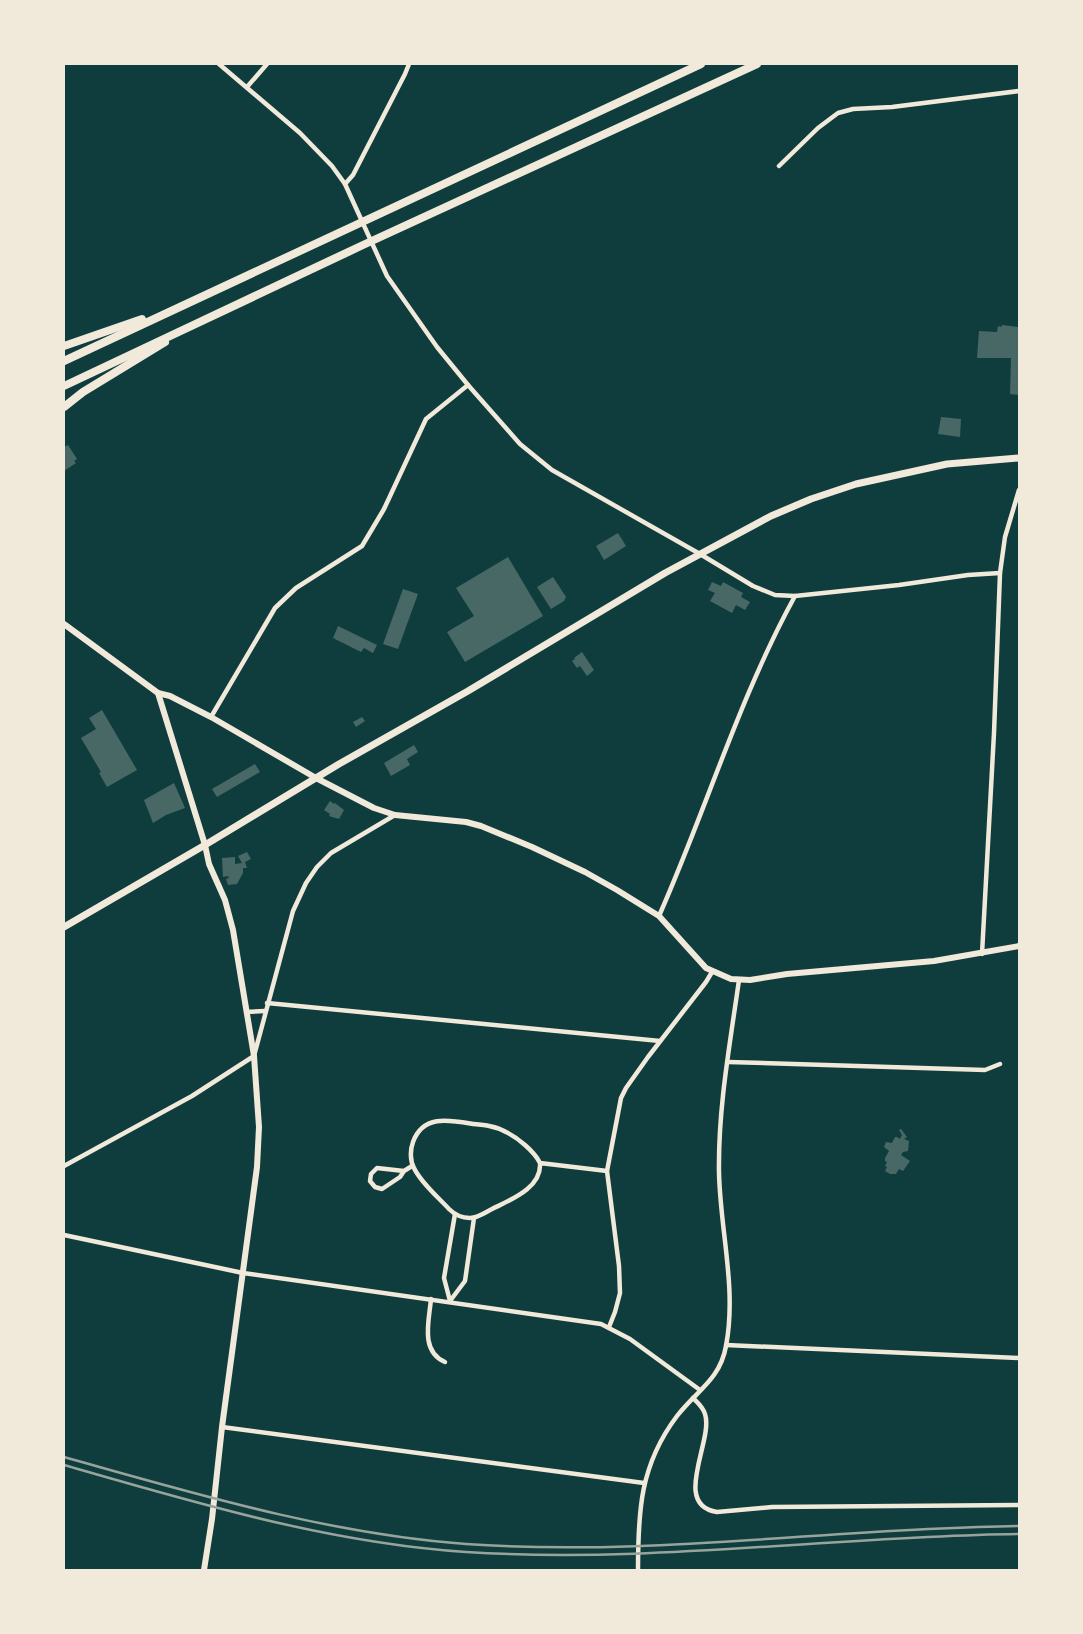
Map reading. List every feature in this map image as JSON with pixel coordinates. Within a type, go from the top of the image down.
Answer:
[{"type":"highway","points":[[64,361],[701,64]]},
{"type":"highway","points":[[64,386],[363,245],[757,64]]},
{"type":"highway","points":[[64,346],[186,303]]},
{"type":"highway","points":[[64,407],[105,378],[202,320]]},
{"type":"main road","points":[[64,927],[316,778],[468,691],[665,572],[771,516],[811,499],[856,484],[947,464],[1019,458]]},
{"type":"main road","points":[[64,624],[158,693],[170,696],[211,717],[363,804],[395,815],[466,822],[481,826],[585,872],[659,916],[701,963],[712,972],[724,977],[739,980],[802,972],[926,962],[982,954],[1019,946]]},
{"type":"main road","points":[[158,693],[205,845],[209,864],[225,900],[233,930],[254,1056],[259,1144],[204,1570]]},
{"type":"street","points":[[219,64],[318,150],[332,166],[345,184],[387,276],[437,347],[520,444],[564,478],[760,590],[775,595],[795,596],[899,585],[968,575],[1000,573]]},
{"type":"street","points":[[247,87],[267,64]]},
{"type":"street","points":[[345,184],[354,175],[406,74],[409,64]]},
{"type":"street","points":[[779,166],[818,128],[838,113],[1019,91]]},
{"type":"street","points":[[211,717],[275,608],[296,588],[362,546],[384,509],[426,419],[468,385]]},
{"type":"street","points":[[982,954],[994,732],[1000,573],[1005,537],[1019,490]]},
{"type":"street","points":[[659,916],[739,716],[795,596]]},
{"type":"street","points":[[64,1166],[192,1096],[254,1056],[293,911],[311,875],[331,853],[395,815]]},
{"type":"street","points":[[609,1327],[616,1312],[620,1294],[619,1266],[607,1171],[621,1098],[660,1040],[712,972]]},
{"type":"street","points":[[638,1570],[638,1525],[644,1483],[665,1434],[679,1414],[717,1371],[726,1345],[730,1313],[729,1282],[720,1196],[719,1156],[722,1108],[739,980]]},
{"type":"street","points":[[267,1002],[660,1040]]},
{"type":"street","points":[[246,1012],[265,1011]]},
{"type":"street","points":[[728,1062],[985,1070],[1000,1064]]},
{"type":"street","points":[[540,1163],[538,1177],[524,1191],[474,1218],[464,1218],[455,1214],[423,1181],[412,1166],[411,1150],[416,1137],[429,1123],[442,1120],[492,1127],[506,1132],[530,1150],[540,1163],[607,1171]]},
{"type":"street","points":[[404,1171],[377,1168],[371,1174],[370,1181],[375,1187],[384,1188],[412,1166]]},
{"type":"street","points":[[450,1301],[444,1278],[455,1214]]},
{"type":"street","points":[[450,1301],[465,1281],[474,1218]]},
{"type":"street","points":[[64,1235],[243,1273],[588,1321],[609,1327],[630,1339],[700,1390]]},
{"type":"street","points":[[430,1299],[428,1341],[433,1355],[445,1362]]},
{"type":"street","points":[[726,1345],[1019,1358]]},
{"type":"street","points":[[693,1398],[704,1410],[707,1423],[695,1491],[700,1503],[711,1511],[772,1507],[1019,1505]]},
{"type":"street","points":[[222,1426],[644,1483]]},
{"type":"building","points":[[1002,325],[1019,327],[1019,395],[1010,394],[1011,358],[977,358],[979,331],[997,332],[998,326],[1001,327]]},
{"type":"building","points":[[941,417],[961,419],[960,437],[938,434]]},
{"type":"building","points":[[68,445],[77,459],[74,461],[76,463],[64,471],[64,447]]},
{"type":"building","points":[[618,533],[626,546],[604,560],[596,546]]},
{"type":"building","points":[[508,557],[543,616],[465,662],[447,632],[474,616],[456,588]]},
{"type":"building","points":[[553,577],[566,597],[564,601],[551,609],[537,587]]},
{"type":"building","points":[[712,582],[721,586],[723,582],[743,593],[741,597],[750,602],[745,610],[736,605],[732,613],[710,601],[715,593],[708,590]]},
{"type":"building","points":[[403,589],[418,594],[398,649],[383,644]]},
{"type":"building","points":[[338,626],[377,645],[373,653],[364,648],[361,652],[333,638]]},
{"type":"building","points":[[582,652],[594,670],[587,676],[580,666],[577,668],[572,661]]},
{"type":"building","points":[[102,710],[137,770],[107,787],[99,773],[101,772],[81,738],[96,729],[89,718]]},
{"type":"building","points":[[362,717],[365,721],[356,727],[353,722]]},
{"type":"building","points":[[414,745],[418,752],[407,759],[410,765],[391,776],[384,763]]},
{"type":"building","points":[[255,764],[260,772],[217,797],[212,789]]},
{"type":"building","points":[[174,783],[185,808],[166,815],[153,823],[144,800]]},
{"type":"building","points":[[330,801],[344,810],[339,819],[329,816],[330,814],[324,810]]},
{"type":"building","points":[[247,852],[251,859],[245,862],[247,868],[243,868],[243,873],[237,884],[228,885],[226,879],[229,878],[228,876],[223,877],[222,858],[235,857],[235,864],[242,863],[238,856]]},
{"type":"building","points":[[901,1129],[907,1137],[904,1139],[909,1141],[908,1151],[903,1152],[901,1155],[910,1161],[903,1171],[899,1169],[896,1174],[890,1174],[885,1171],[887,1162],[885,1158],[889,1151],[884,1147],[886,1142],[892,1143],[895,1137],[900,1139],[902,1135],[899,1130]]},
{"type":"railway","points":[[64,1457],[163,1485],[313,1522],[415,1539],[466,1544],[535,1547],[674,1545],[881,1531],[1019,1526]]},
{"type":"railway","points":[[64,1465],[213,1507],[313,1531],[364,1540],[466,1552],[535,1555],[605,1555],[881,1539],[1019,1534]]}]
